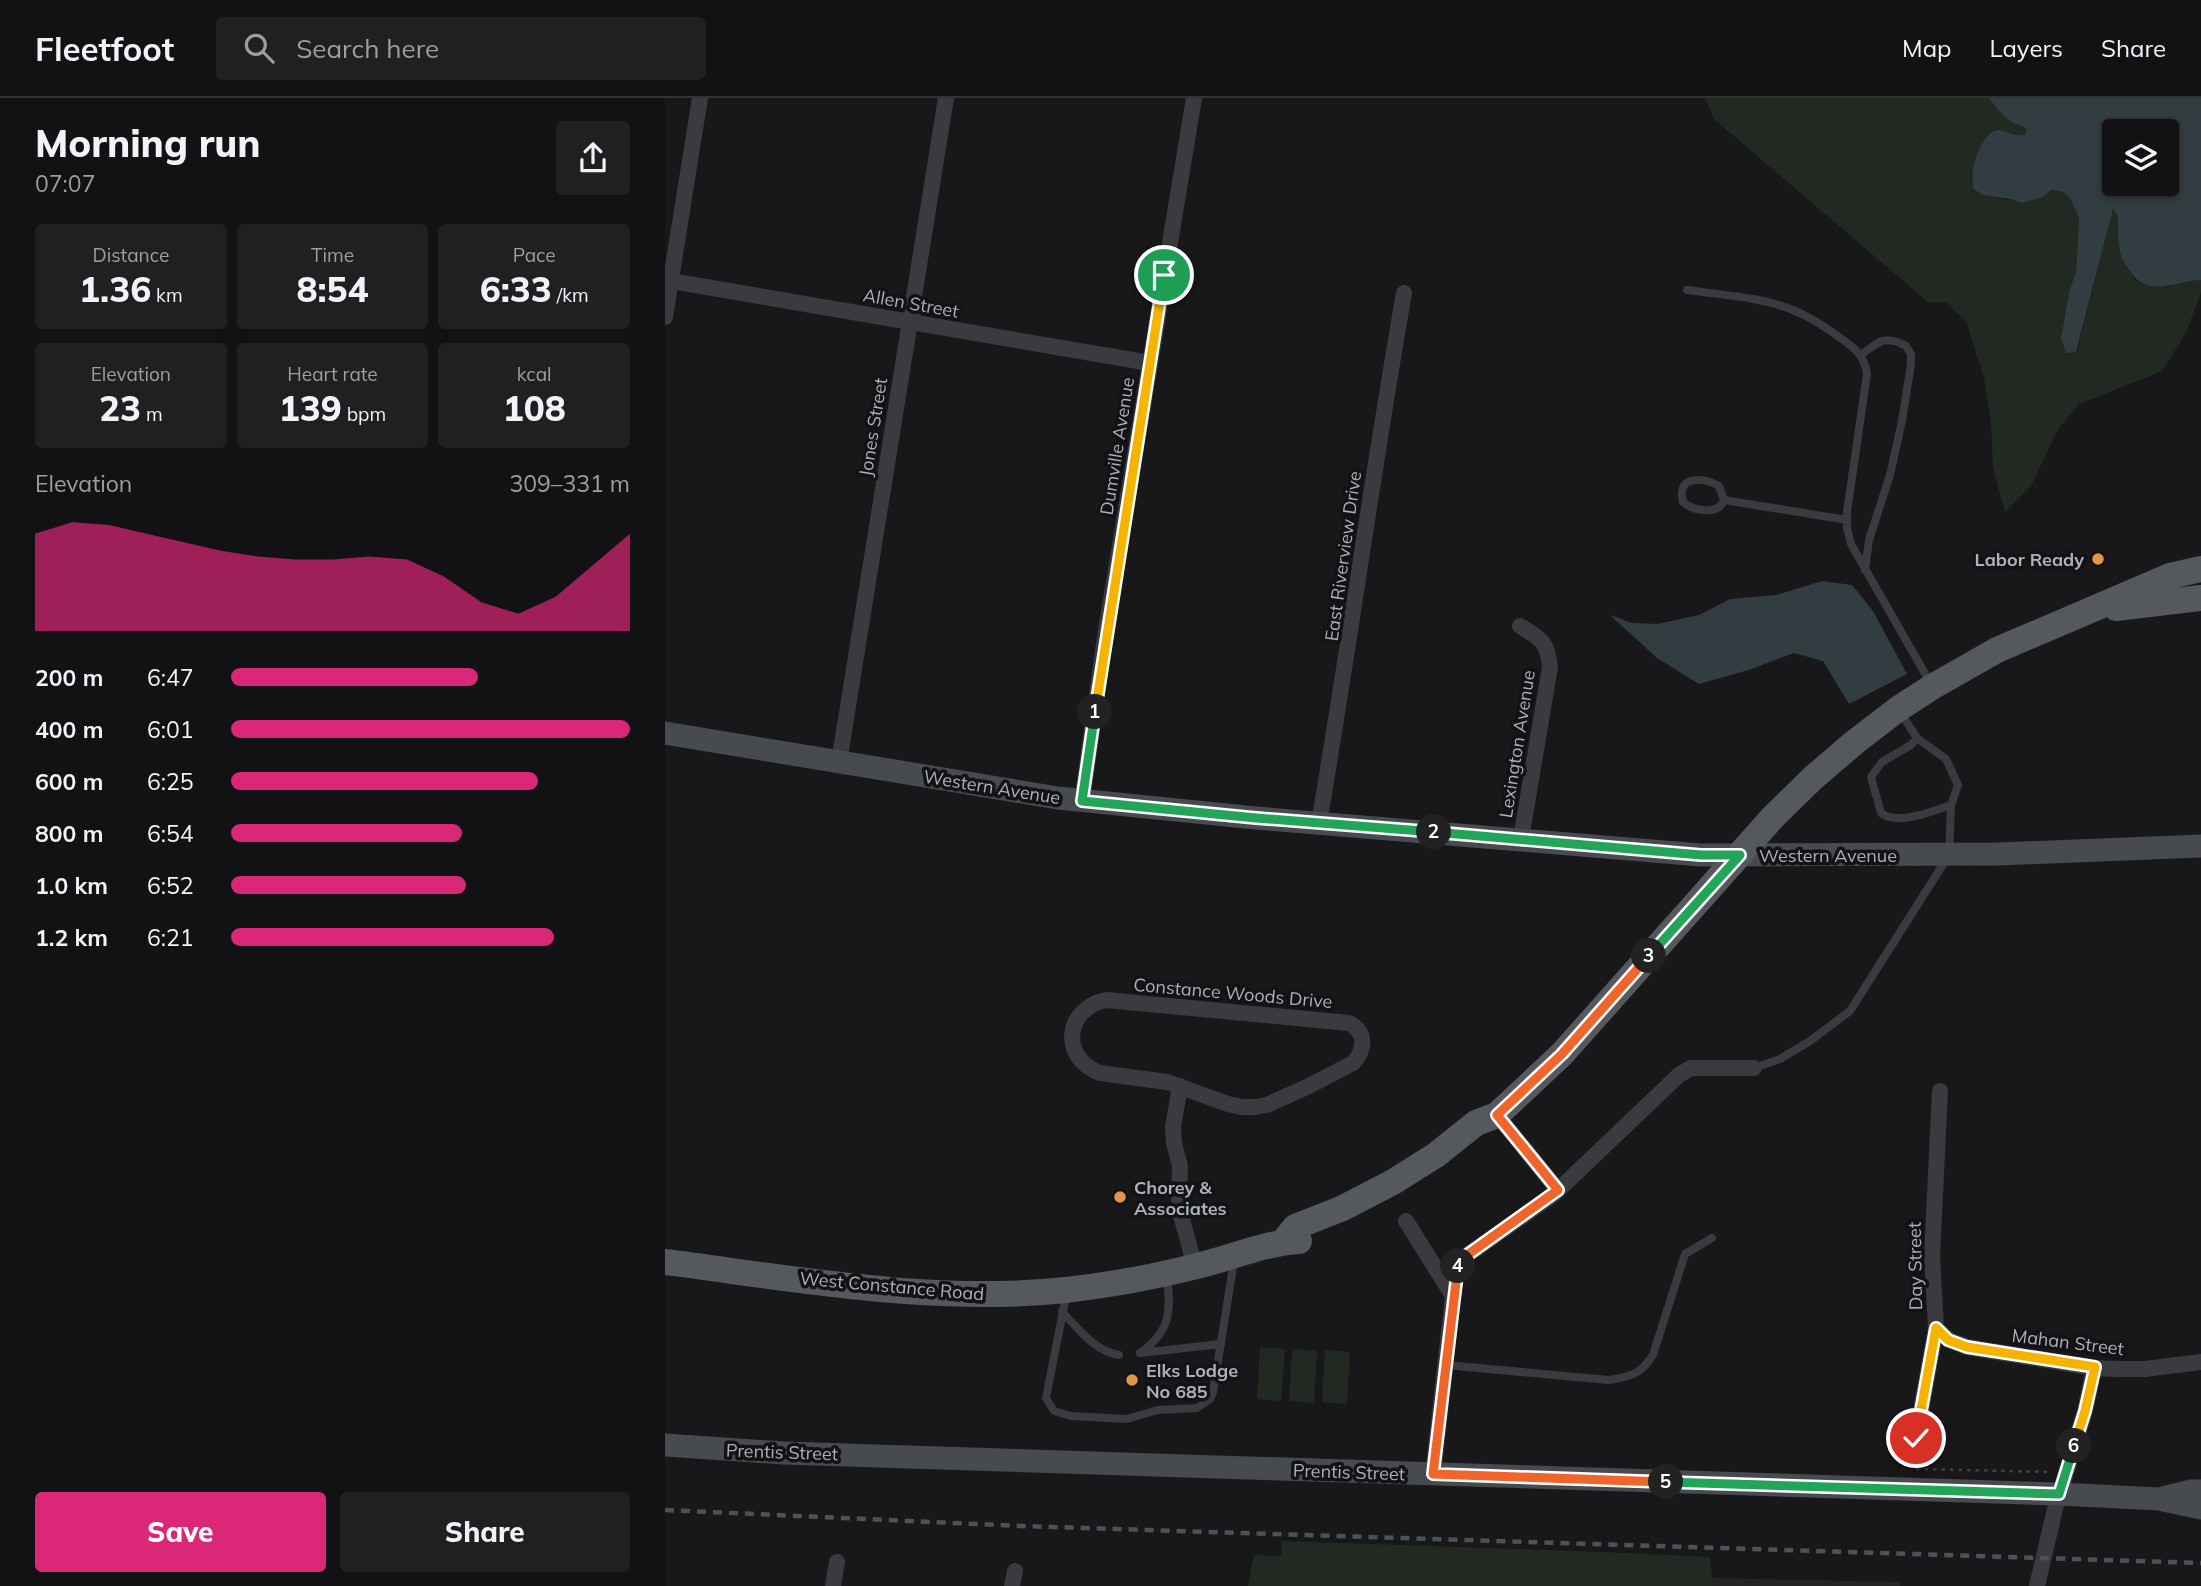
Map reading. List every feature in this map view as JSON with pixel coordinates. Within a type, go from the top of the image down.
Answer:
[{"type":"main road","name":"West Constance Road","points":[[665,1262],[920,1293],[1009,1294],[1065,1301],[1283,1242],[1299,1241],[1361,1218],[1405,1193],[1490,1131],[1497,1115],[1562,1054],[1775,816],[1814,777],[1855,742],[1898,709],[1997,650],[2094,611],[2170,576],[2197,569]]},
{"type":"main road","name":"West Constance Road","points":[[2094,611],[2201,600]]},
{"type":"street","points":[[665,317],[668,281],[700,98]]},
{"type":"street","name":"Jones Street","points":[[839,762],[946,98]]},
{"type":"street","name":"Dumville Avenue","points":[[1082,801],[1106,630],[1194,98]]},
{"type":"street","name":"Allen Street","points":[[668,281],[1150,363]]},
{"type":"street","name":"East Riverview Drive","points":[[1319,823],[1404,293]]},
{"type":"street","points":[[2197,569],[2201,600]]},
{"type":"street","name":"Lexington Avenue","points":[[1520,626],[1546,645],[1550,667],[1521,839]]},
{"type":"street","name":"Western Avenue","points":[[665,733],[1082,801],[1701,855],[1949,855],[2201,846]]},
{"type":"street","name":"Constance Woods Drive","points":[[1106,1000],[1349,1023],[1361,1034],[1361,1051],[1353,1063],[1267,1105],[1241,1108],[1180,1086],[1091,1070],[1080,1061],[1071,1042],[1078,1018],[1096,1002],[1106,1000]]},
{"type":"street","points":[[1433,1474],[1453,1296],[1458,1266],[1463,1258],[1558,1190],[1679,1075],[1691,1068],[1754,1068]]},
{"type":"street","points":[[1180,1086],[1173,1127],[1180,1167],[1179,1208],[1195,1267]]},
{"type":"street","name":"Day Street","points":[[1916,1438],[1936,1328],[1932,1256],[1940,1091]]},
{"type":"street","points":[[1497,1115],[1558,1190]]},
{"type":"street","points":[[1406,1221],[1453,1296]]},
{"type":"street","name":"Mahan Street","points":[[1936,1328],[1948,1340],[1967,1347],[2095,1367],[2145,1369],[2201,1362]]},
{"type":"street","points":[[2037,1586],[2059,1494],[2085,1411],[2095,1367]]},
{"type":"street","name":"Prentis Street","points":[[665,1445],[784,1452],[2059,1494],[2159,1499],[2201,1508]]},
{"type":"street","name":"Prentis Street","points":[[2159,1499],[2201,1491]]},
{"type":"street","points":[[833,1586],[837,1562]]},
{"type":"lane","points":[[1687,290],[1766,302],[1792,309],[1813,319],[1854,347],[1861,355],[1867,374],[1847,520],[1851,544],[1933,687]]},
{"type":"lane","points":[[1861,355],[1878,342],[1892,340],[1906,346],[1911,358],[1902,421],[1869,540],[1865,570]]},
{"type":"lane","points":[[1689,481],[1711,482],[1722,489],[1724,500],[1719,508],[1714,510],[1693,508],[1683,502],[1682,489],[1689,481]]},
{"type":"lane","points":[[1724,500],[1847,520]]},
{"type":"lane","points":[[1754,1068],[1780,1059],[1810,1041],[1850,1011],[1949,855],[1951,805],[1958,785],[1945,758],[1917,738],[1898,709]]},
{"type":"lane","points":[[1917,738],[1911,745],[1882,762],[1871,777],[1881,813],[1885,817],[1918,817],[1951,805]]},
{"type":"lane","points":[[1446,1365],[1609,1380],[1630,1376],[1644,1369],[1653,1355],[1685,1254],[1712,1238]]},
{"type":"lane","points":[[1065,1301],[1046,1398],[1054,1411],[1062,1414],[1127,1419],[1158,1410],[1197,1408],[1210,1399],[1213,1392],[1235,1256]]},
{"type":"lane","points":[[1167,1273],[1170,1300],[1167,1322],[1156,1342],[1139,1353],[1221,1344]]},
{"type":"lane","points":[[1065,1301],[1087,1339],[1109,1353],[1119,1355]]},
{"type":"shaded area","points":[[1705,98],[1989,98],[2004,116],[2026,128],[2026,134],[2020,136],[1996,129],[1982,195],[2026,201],[2051,190],[2063,192],[2070,198],[2079,218],[2076,273],[2070,288],[2077,352],[2113,208],[2118,221],[2120,251],[2136,281],[2168,287],[2186,280],[2201,280],[2201,292],[2186,333],[2162,371],[2079,404],[2058,429],[2031,486],[2005,512],[1993,467],[1991,423],[1984,378],[1966,321],[1945,302],[1928,302],[1714,119]]},
{"type":"shaded area","points":[[1989,98],[2201,98],[2201,280],[2158,287],[2137,279],[2121,256],[2117,217],[2113,209],[2076,352],[2066,353],[2061,338],[2070,288],[2076,273],[2079,218],[2070,198],[2063,192],[2051,190],[2043,197],[2021,203],[1982,195],[1973,188],[1976,159],[1985,139],[1999,130],[2016,135],[2026,134],[2026,128],[2001,113]]},
{"type":"shaded area","points":[[1822,581],[1852,585],[1873,611],[1907,674],[1849,704],[1823,661],[1794,653],[1752,669],[1699,684],[1657,658],[1610,615],[1632,623],[1657,624],[1699,615],[1730,599],[1776,595]]},
{"type":"shaded area","points":[[1260,1347],[1285,1349],[1281,1401],[1257,1399]]},
{"type":"shaded area","points":[[1292,1349],[1317,1351],[1314,1403],[1289,1401]]},
{"type":"shaded area","points":[[1325,1350],[1350,1352],[1347,1404],[1322,1402]]},
{"type":"shaded area","points":[[1282,1541],[1710,1557],[1713,1586],[1248,1586],[1254,1555],[1281,1556]]},
{"type":"shaded area","points":[[1713,1578],[1901,1582],[1900,1586],[1713,1586]]},
{"type":"railway","points":[[665,1510],[1021,1526],[2201,1563]]},
{"type":"place","name":"Labor Ready","points":[[2098,559]]},
{"type":"place","name":"Chorey & Associates","points":[[1120,1197]]},
{"type":"place","name":"Elks Lodge No 685","points":[[1132,1380]]},
{"type":"route","points":[[1164,275],[1106,630],[1082,801],[1701,855],[1740,855],[1562,1054],[1497,1115],[1558,1190],[1463,1258],[1458,1266],[1433,1474],[2059,1494],[2085,1411],[2095,1367],[1967,1347],[1948,1340],[1936,1328],[1916,1438]]}]
